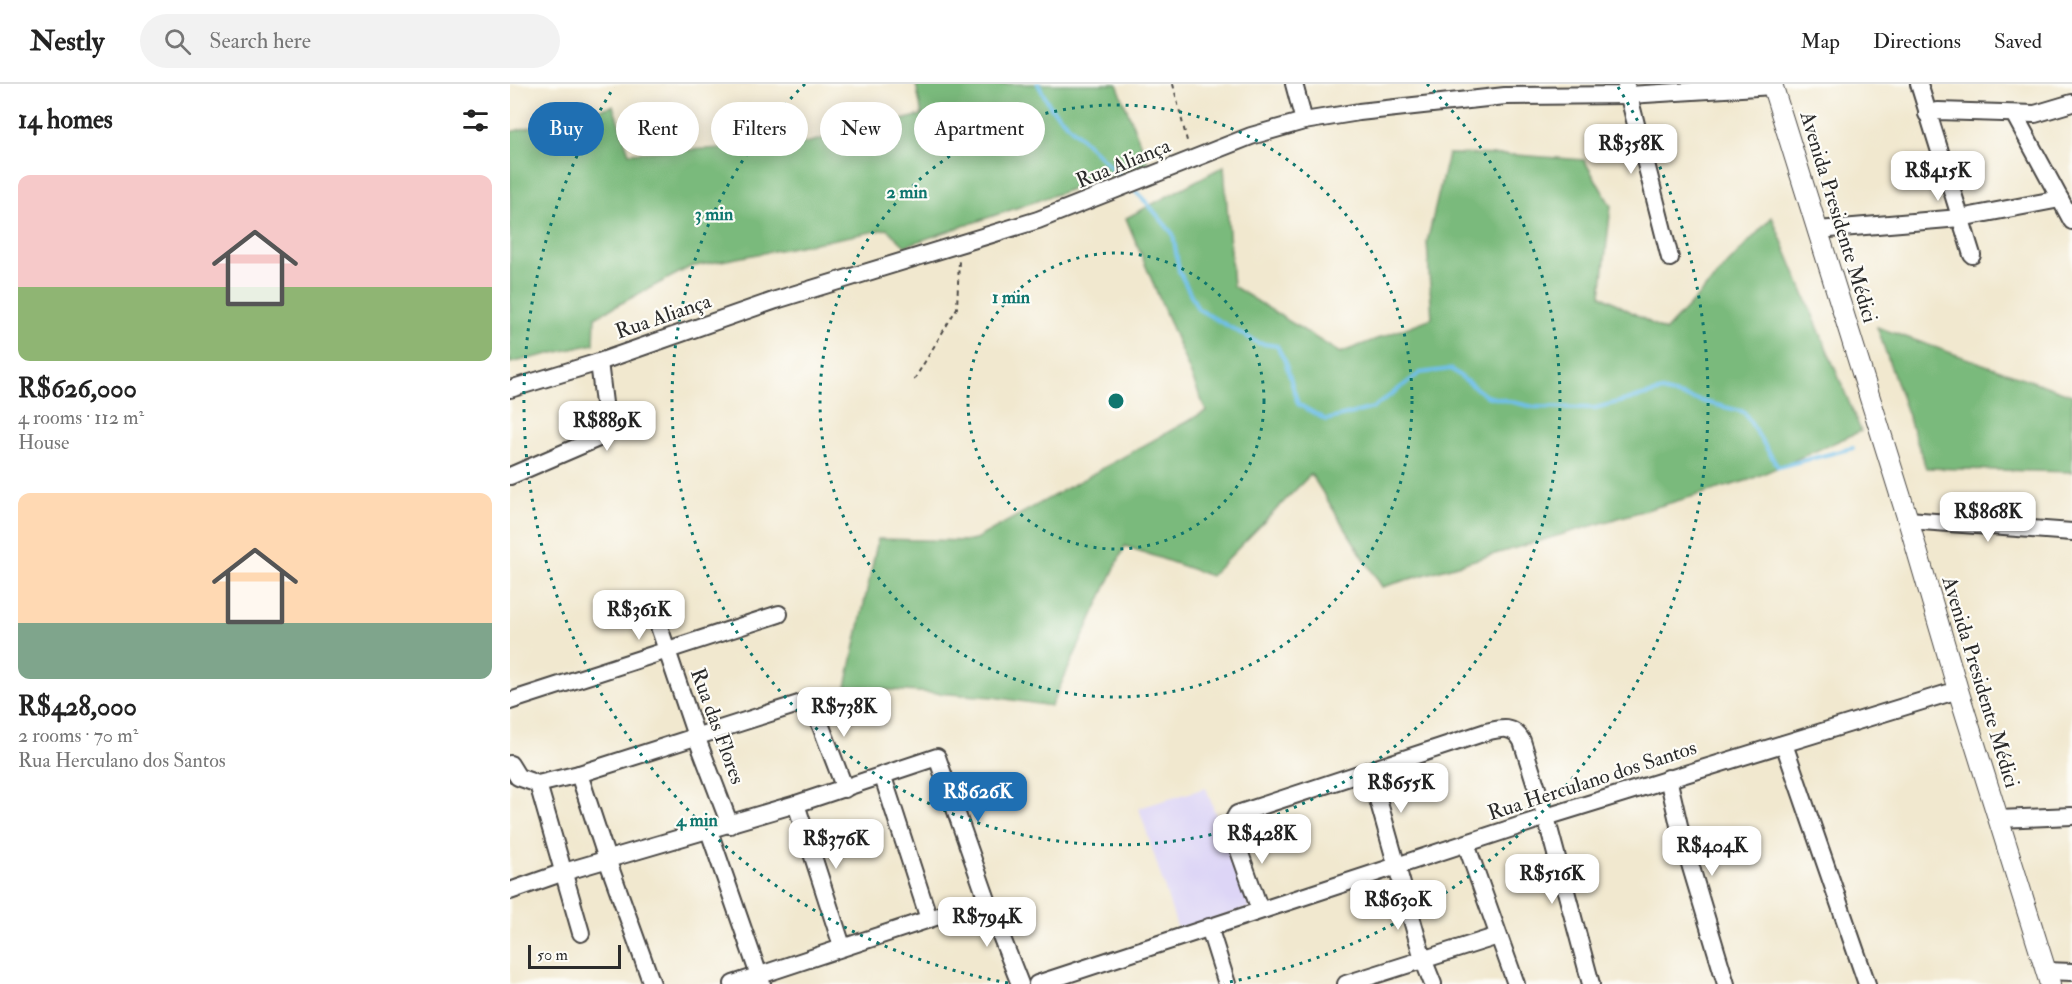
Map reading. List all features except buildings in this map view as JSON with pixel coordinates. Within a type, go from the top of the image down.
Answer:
[{"type":"main road","name":"Avenida Presidente Médici","points":[[1773,85],[2048,977]]},
{"type":"street","points":[[1294,84],[1305,121]]},
{"type":"street","points":[[1918,84],[1972,255]]},
{"type":"street","name":"Rua Aliança","points":[[510,389],[599,362],[776,300],[1038,220],[1251,136],[1305,121],[1504,90],[1627,90],[1773,85]]},
{"type":"street","points":[[1627,90],[1670,258]]},
{"type":"street","points":[[1927,114],[1938,111],[2035,114],[2072,103]]},
{"type":"street","points":[[2014,114],[2072,221]]},
{"type":"street","points":[[1818,230],[1960,218],[2060,199]]},
{"type":"street","points":[[510,476],[596,439],[607,428],[599,362]]},
{"type":"street","points":[[1908,520],[2072,532]]},
{"type":"street","name":"Rua das Flores","points":[[653,609],[696,736],[730,825]]},
{"type":"street","points":[[510,701],[779,614]]},
{"type":"street","name":"Rua Herculano dos Santos","points":[[1037,984],[1668,778],[1958,690]]},
{"type":"street","points":[[510,764],[518,777],[538,784],[579,774],[811,700],[845,789]]},
{"type":"street","points":[[1260,910],[1232,831],[1233,819],[1237,814],[1486,732],[1511,729],[1522,741],[1546,817],[1591,984]]},
{"type":"street","points":[[1784,744],[1867,984]]},
{"type":"street","points":[[510,891],[564,872],[730,825],[845,789],[937,757],[987,900],[1020,984]]},
{"type":"street","points":[[1370,771],[1423,959],[1433,984]]},
{"type":"street","points":[[579,774],[652,984]]},
{"type":"street","points":[[883,777],[929,920]]},
{"type":"street","points":[[1668,778],[1681,834],[1726,984]]},
{"type":"street","points":[[538,784],[581,933]]},
{"type":"street","points":[[796,804],[842,946]]},
{"type":"street","points":[[1998,819],[2072,816]]},
{"type":"street","points":[[709,831],[761,980]]},
{"type":"street","points":[[1466,844],[1516,984]]},
{"type":"street","points":[[733,984],[761,980],[842,946],[987,900]]},
{"type":"street","points":[[1209,927],[1227,984]]},
{"type":"street","points":[[1346,984],[1498,936]]},
{"type":"street","points":[[2048,977],[2072,972]]},
{"type":"path","points":[[1173,84],[1191,160]]},
{"type":"path","points":[[914,380],[957,308],[960,243]]},
{"type":"shaded area","points":[[1206,788],[1250,908],[1178,930],[1139,808]]},
{"type":"green space","points":[[916,84],[1117,84],[1148,163],[905,246],[887,229],[690,267],[595,317],[594,344],[510,363],[510,132],[528,127],[528,156],[604,156],[604,108],[613,106],[616,115],[616,156],[699,156],[699,149],[711,149],[711,156],[808,156],[808,142],[820,139],[820,156],[902,156],[902,120],[914,117],[914,156],[1045,156],[1045,102],[919,102]]},
{"type":"green space","points":[[1448,154],[1516,155],[1584,160],[1611,206],[1601,295],[1665,331],[1772,217],[1861,431],[1749,480],[1382,587],[1311,474],[1211,576],[1125,546],[1051,706],[993,697],[846,687],[878,539],[972,541],[1206,411],[1126,218],[1224,166],[1233,286],[1340,353],[1432,318],[1427,242]]},
{"type":"green space","points":[[1877,327],[2072,395],[2072,472],[1926,468]]},
{"type":"waterway","points":[[1038,84],[1051,108],[1125,181]]},
{"type":"waterway","points":[[1132,188],[1173,234],[1179,271],[1198,309],[1258,343],[1277,346],[1285,361],[1298,404],[1326,420],[1373,408],[1420,373],[1451,369],[1486,396],[1534,407],[1595,408],[1662,391],[1744,412],[1778,467],[1853,448]]}]
